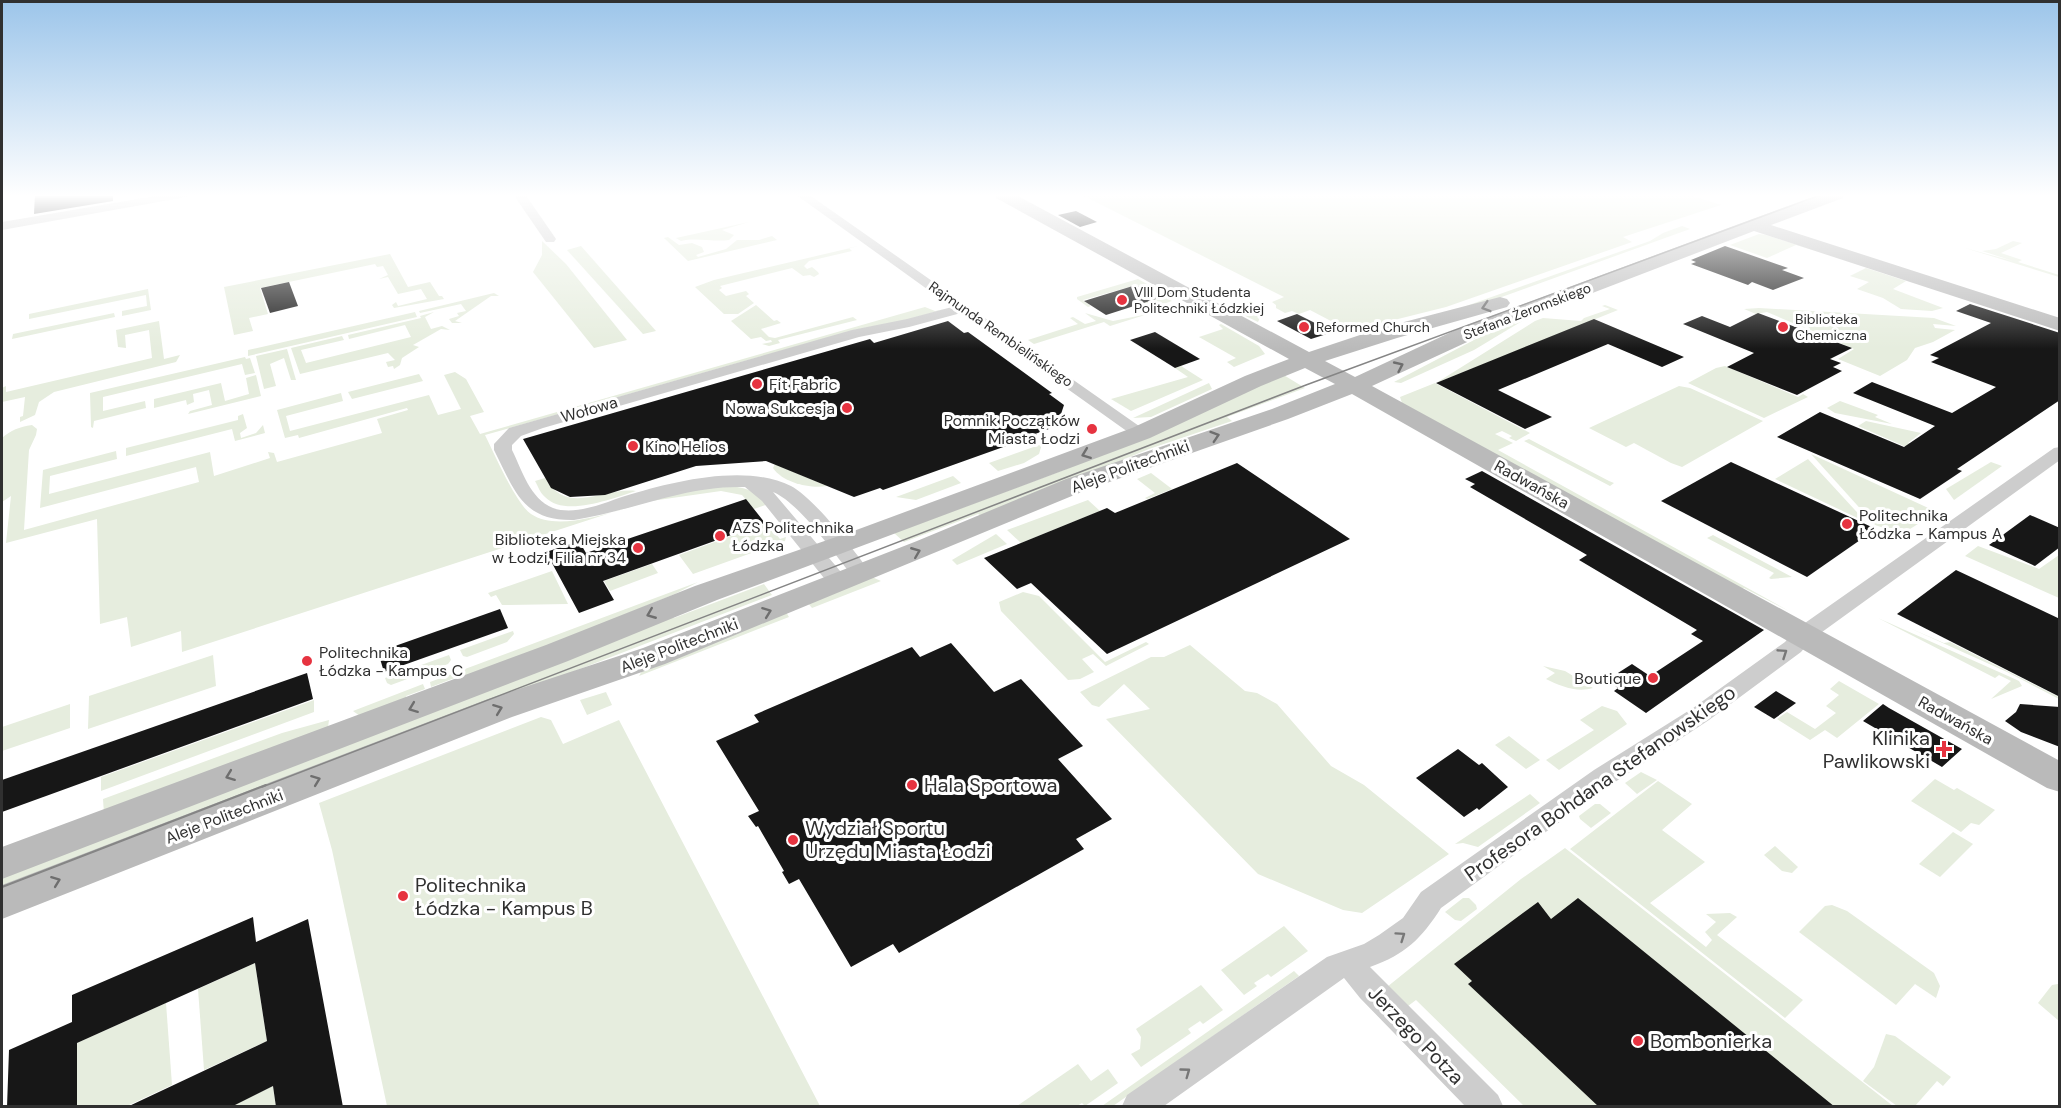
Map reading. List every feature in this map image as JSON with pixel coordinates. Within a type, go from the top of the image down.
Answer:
[{"type":"main road","name":"Radwańska","points":[[1097,246],[1354,385],[2060,778]]},
{"type":"main road","name":"Stefana Żeromskiego","points":[[1306,360],[1389,333],[1504,302],[1657,246]]},
{"type":"main road","name":"Stefana Żeromskiego","points":[[1354,385],[1470,333],[1699,246]]},
{"type":"main road","points":[[1816,246],[2060,326]]},
{"type":"main road","name":"Aleje Politechniki","points":[[2,863],[557,653],[706,593],[1141,433],[1242,386],[1306,360]]},
{"type":"main road","name":"Aleje Politechniki","points":[[2,902],[490,712],[654,656],[1074,485],[1280,414],[1354,385]]},
{"type":"street","name":"Rajmunda Rembielińskiego","points":[[874,246],[1141,433]]},
{"type":"street","name":"Wołowa","points":[[850,578],[826,550],[763,490],[751,483],[730,481],[709,483],[589,512],[554,514],[542,510],[530,499],[502,447],[510,436],[537,424],[857,333],[909,323],[963,308]]},
{"type":"street","name":"Profesora Bohdana Stefanowskiego","points":[[1138,1107],[1337,966],[1373,953],[1409,930],[1431,900],[1594,783],[1701,714],[1793,647],[1803,635],[2060,452]]},
{"type":"street","name":"Jerzego Potza","points":[[1348,961],[1370,988],[1487,1107]]},
{"type":"green space","points":[[542,246],[547,246],[566,264],[627,340],[594,348],[533,272],[542,255]]},
{"type":"green space","points":[[581,246],[656,331],[643,334],[567,250]]},
{"type":"green space","points":[[672,246],[702,247],[704,252],[696,255],[698,257],[730,246],[753,246],[688,261]]},
{"type":"green space","points":[[1182,246],[1621,246],[1446,307],[1350,331],[1310,310],[1299,314],[1292,311],[1285,313],[1276,308],[1272,302],[1284,297]]},
{"type":"green space","points":[[1637,246],[1644,246],[1485,303],[1357,335],[1452,311]]},
{"type":"green space","points":[[1732,246],[1794,246],[1767,258]]},
{"type":"green space","points":[[2003,246],[2016,246],[2001,253],[2022,260],[2018,262],[2059,275],[2059,277],[1965,248],[2013,261],[1982,251]]},
{"type":"green space","points":[[849,248],[852,251],[809,261],[804,266],[807,269],[812,267],[818,272],[819,274],[814,277],[803,276],[792,268],[720,286],[722,288],[719,290],[726,296],[746,291],[749,294],[746,296],[754,303],[738,314],[724,314],[695,287],[714,280]]},
{"type":"green space","points":[[390,254],[408,287],[430,282],[439,296],[444,299],[394,308],[392,305],[396,302],[398,306],[427,299],[421,289],[398,294],[388,277],[379,279],[388,275],[383,266],[377,267],[375,264],[260,288],[268,314],[249,318],[253,331],[234,335],[224,287]]},
{"type":"green space","points":[[1866,268],[1906,281],[1893,289],[1943,308],[1932,311],[1901,309],[1883,298],[1857,289],[1869,282],[1850,276]]},
{"type":"green space","points":[[1138,279],[1167,295],[1164,296],[1172,301],[1151,308],[1143,303],[1159,297],[1136,285],[1083,300],[1091,306],[1088,307],[1077,299],[1077,297]]},
{"type":"green space","points":[[148,289],[151,310],[122,316],[122,311],[147,306],[146,295],[29,319],[29,314]]},
{"type":"green space","points":[[494,293],[499,296],[491,296],[455,321],[462,323],[452,323],[449,319],[459,316],[457,313],[466,311],[461,304],[420,313],[419,311]]},
{"type":"green space","points":[[1250,301],[1264,309],[1258,322],[1229,308]]},
{"type":"green space","points":[[756,305],[774,321],[781,323],[761,329],[769,337],[775,338],[853,317],[857,320],[778,340],[780,343],[769,346],[762,344],[772,342],[771,340],[766,341],[761,337],[751,339],[731,321]]},
{"type":"green space","points":[[1602,306],[1618,310],[1436,383],[1535,321],[1543,318],[1581,321],[1610,309]]},
{"type":"green space","points":[[925,307],[935,311],[945,309],[906,320],[854,330],[485,435],[512,489],[531,514],[551,521],[576,520],[618,510],[182,652],[181,631],[131,647],[127,617],[100,624],[97,519],[6,543],[11,496],[2,502],[2,438],[23,427],[32,425],[37,429],[29,450],[24,530],[199,482],[196,467],[40,508],[43,470],[116,451],[117,459],[50,476],[49,494],[210,452],[214,476],[270,458],[268,452],[274,453],[277,462],[382,433],[377,419],[408,410],[407,408],[299,438],[298,435],[285,438],[277,410],[341,393],[343,401],[286,416],[290,431],[429,395],[438,415],[461,409],[444,375],[455,372],[466,379],[484,412],[470,416],[480,434]]},
{"type":"green space","points":[[1744,309],[1934,318],[1956,326],[1933,324],[1935,328],[1955,330],[1933,342],[1915,348],[1907,360],[1880,376],[1838,359],[1854,349],[1767,312],[1756,314]]},
{"type":"green space","points":[[415,312],[417,317],[248,356],[248,350]]},
{"type":"green space","points":[[434,312],[425,317],[431,329],[442,326],[450,330],[441,329],[413,345],[419,347],[402,358],[400,365],[394,369],[393,366],[388,367],[386,362],[395,360],[388,353],[300,374],[291,348],[342,336],[344,340],[301,350],[306,363],[411,337],[405,325],[349,339],[348,335],[421,318],[420,316]]},
{"type":"green space","points":[[114,313],[115,317],[12,339],[13,334]]},
{"type":"green space","points":[[1085,313],[1113,321],[1148,314],[1110,326],[1104,322],[1034,344],[1028,340],[1078,324],[1070,318],[1073,317],[1085,324],[1096,321]]},
{"type":"green space","points":[[1529,317],[1474,350],[1401,383],[1394,382],[1493,330]]},
{"type":"green space","points":[[159,321],[164,359],[180,355],[176,362],[54,392],[39,402],[35,415],[20,422],[25,397],[2,402],[2,388],[6,386],[6,392],[152,358],[149,330],[125,335],[126,348],[118,347],[116,330]]},
{"type":"green space","points":[[1221,324],[1259,346],[1265,354],[1234,367],[1227,362],[1236,358],[1199,337],[1223,329],[1219,325]]},
{"type":"green space","points":[[287,349],[296,380],[291,380],[284,358],[270,364],[276,386],[264,389],[256,356]]},
{"type":"green space","points":[[245,357],[250,358],[255,373],[245,375],[242,364],[103,397],[103,411],[145,401],[146,408],[94,421],[93,428],[91,427],[90,393]]},
{"type":"green space","points":[[1181,366],[1203,380],[1131,411],[1111,399],[1188,377],[1175,368]]},
{"type":"green space","points":[[1725,366],[1798,397],[1803,394],[1808,397],[1764,418],[1688,383],[1716,368]]},
{"type":"green space","points":[[419,374],[423,381],[352,399],[348,392]]},
{"type":"green space","points":[[1282,374],[1305,388],[1227,417],[1232,421],[1149,449],[983,517],[978,514],[904,542],[894,533],[1064,470]]},
{"type":"green space","points":[[256,375],[261,396],[188,414],[190,411],[212,405],[209,390],[193,394],[194,402],[187,405],[186,400],[154,408],[154,399],[221,383],[225,401],[249,394],[246,378]]},
{"type":"green space","points":[[1209,383],[1212,389],[1151,417],[1133,418]]},
{"type":"green space","points":[[1435,383],[1530,433],[1516,441],[1502,431],[1495,434],[1513,443],[1498,450],[1789,611],[1742,589],[1402,403],[1400,397]]},
{"type":"green space","points":[[1679,386],[1690,388],[1763,421],[1682,467],[1634,443],[1626,447],[1589,428]]},
{"type":"green space","points":[[1840,401],[1878,415],[1875,417],[1892,424],[1835,413],[1827,408]]},
{"type":"green space","points":[[243,414],[247,428],[240,433],[241,438],[256,433],[263,425],[265,433],[235,441],[232,429],[126,456],[126,448],[238,420],[238,416]]},
{"type":"green space","points":[[1866,421],[1921,433],[1908,443],[1934,453],[1929,457],[1858,426]]},
{"type":"green space","points":[[1529,439],[1614,483],[1610,486],[1524,441]]},
{"type":"green space","points":[[1042,444],[1039,454],[1024,463],[998,471],[989,463]]},
{"type":"green space","points":[[1811,454],[1937,512],[1902,534],[1875,525]]},
{"type":"green space","points":[[1808,459],[1866,522],[1775,479]]},
{"type":"green space","points":[[1991,462],[2002,466],[1954,500],[1946,489]]},
{"type":"green space","points":[[775,464],[827,486],[813,487],[790,481],[783,478],[773,468]]},
{"type":"green space","points":[[1151,473],[1172,489],[1145,498],[1155,493],[1137,479]]},
{"type":"green space","points":[[953,476],[961,483],[916,500],[896,497]]},
{"type":"green space","points":[[545,478],[554,490],[564,496],[575,498],[636,491],[602,502],[564,506],[554,503],[542,494],[535,481]]},
{"type":"green space","points":[[725,486],[749,490],[768,504],[754,509],[742,495],[721,491],[649,501],[697,489]]},
{"type":"green space","points":[[1088,500],[1100,511],[1021,543],[1007,530]]},
{"type":"green space","points":[[767,523],[780,539],[786,537],[785,541],[693,574],[679,555]]},
{"type":"green space","points":[[996,534],[1007,544],[957,565],[952,560]]},
{"type":"green space","points":[[1713,535],[1792,577],[1769,578],[1774,573],[1707,538]]},
{"type":"green space","points":[[1978,546],[2039,569],[2059,555],[2059,598],[1965,556]]},
{"type":"green space","points":[[652,564],[658,573],[610,591],[604,581]]},
{"type":"green space","points":[[552,571],[568,604],[502,605],[496,595],[491,597],[488,593]]},
{"type":"green space","points":[[872,577],[881,581],[812,608],[808,603]]},
{"type":"green space","points":[[698,582],[675,594],[467,679],[465,674],[431,687],[430,682]]},
{"type":"green space","points":[[764,584],[772,595],[2,892],[2,873],[493,686],[671,613],[674,618]]},
{"type":"green space","points":[[1023,592],[1039,596],[1105,662],[1146,642],[1149,644],[1106,666],[1093,654],[1082,659],[1094,672],[1080,679],[1068,680],[1001,611],[999,602]]},
{"type":"green space","points":[[786,612],[789,617],[639,676],[642,671]]},
{"type":"green space","points":[[1878,618],[2019,681],[2022,686],[1991,699],[2011,681],[1999,675],[1995,678]]},
{"type":"green space","points":[[1905,626],[1944,643],[1950,642],[2059,699],[2007,672]]},
{"type":"green space","points":[[513,631],[514,634],[507,642],[467,657],[463,656],[460,650]]},
{"type":"green space","points":[[1190,645],[1245,691],[1257,693],[1277,704],[1331,766],[1364,785],[1449,854],[1362,913],[1343,910],[1258,874],[1106,719],[1150,709],[1124,684],[1099,707],[1092,705],[1080,692],[1151,657],[1164,657]]},
{"type":"green space","points":[[213,655],[216,686],[88,729],[89,696]]},
{"type":"green space","points":[[449,655],[451,660],[448,664],[391,685],[387,683],[385,678]]},
{"type":"green space","points":[[1543,666],[1565,671],[1593,688],[1575,689],[1551,682],[1546,679],[1555,673]]},
{"type":"green space","points":[[1839,681],[1879,704],[1837,738],[1825,730],[1810,740],[1777,719],[1787,712],[1815,729],[1836,713],[1826,706],[1839,695],[1830,689]]},
{"type":"green space","points":[[423,684],[425,689],[406,696],[407,701],[360,716],[353,711]]},
{"type":"green space","points":[[606,692],[612,705],[587,715],[580,700]]},
{"type":"green space","points":[[314,700],[314,712],[101,791],[101,777]]},
{"type":"green space","points":[[70,704],[70,728],[2,751],[2,727]]},
{"type":"green space","points":[[1602,706],[1617,711],[1627,724],[1559,770],[1546,760],[1594,730],[1580,720]]},
{"type":"green space","name":"Politechnika Łódzka - Kampus B","points":[[541,717],[551,720],[563,744],[619,720],[820,1106],[387,1106],[332,850],[319,803]]},
{"type":"green space","points":[[329,720],[328,727],[104,814],[103,799],[282,733]]},
{"type":"green space","points":[[1509,736],[1540,760],[1526,769],[1495,745]]},
{"type":"green space","points":[[1641,772],[1657,780],[1637,794],[1625,783]]},
{"type":"green space","points":[[1935,779],[1954,790],[1957,788],[1995,810],[1979,825],[1971,823],[1961,832],[1911,801]]},
{"type":"green space","points":[[1658,781],[1692,804],[1662,830],[1705,862],[1650,903],[1706,947],[1712,940],[1705,932],[1716,922],[1706,914],[1730,913],[1737,917],[1717,935],[1803,1000],[1785,1018],[1570,849]]},
{"type":"green space","points":[[1530,794],[1540,803],[1478,847],[1463,843],[1455,844]]},
{"type":"green space","points":[[1595,804],[1600,804],[1611,813],[1591,828],[1579,816]]},
{"type":"green space","points":[[1953,832],[1973,844],[1940,877],[1919,864]]},
{"type":"green space","points":[[1775,846],[1798,867],[1792,873],[1782,871],[1764,855]]},
{"type":"green space","name":"Bombonierka","points":[[1565,848],[1893,1106],[1524,1106],[1416,1000],[1404,1009],[1387,987],[1521,879]]},
{"type":"green space","points":[[1463,898],[1469,898],[1477,909],[1461,921],[1455,920],[1445,912]]},
{"type":"green space","points":[[1832,905],[1847,911],[1934,973],[1940,986],[1936,998],[1915,984],[1896,1005],[1799,932],[1825,906]]},
{"type":"green space","points":[[1284,926],[1308,951],[1271,977],[1268,974],[1254,983],[1257,986],[1244,995],[1221,970]]},
{"type":"green space","points":[[255,963],[267,1041],[204,1070],[198,989]]},
{"type":"green space","points":[[1294,971],[1299,976],[1113,1106],[1102,1106]]},
{"type":"green space","points":[[1201,985],[1223,1010],[1203,1024],[1200,1021],[1188,1029],[1191,1033],[1141,1067],[1131,1054],[1140,1049],[1141,1037],[1136,1029]]},
{"type":"green space","points":[[2052,985],[2060,985],[2059,1021],[2038,1003]]},
{"type":"green space","points":[[166,1003],[172,1085],[127,1106],[77,1106],[77,1043]]},
{"type":"green space","points":[[1886,1034],[1895,1036],[1951,1077],[1943,1086],[1937,1081],[1915,1106],[1897,1106],[1863,1081],[1874,1067]]},
{"type":"green space","points":[[1078,1064],[1091,1081],[1108,1069],[1118,1083],[1085,1106],[1082,1103],[1077,1106],[1017,1106]]},
{"type":"green space","points":[[273,1086],[276,1106],[231,1106]]},
{"type":"building","points":[[1725,246],[1788,268],[1782,270],[1804,278],[1773,290],[1752,282],[1748,285],[1691,264],[1696,262],[1691,260]]},
{"type":"building","points":[[289,282],[298,306],[270,313],[261,288]]},
{"type":"building","name":"VIII Dom Studenta Politechniki Łódzkiej","points":[[1136,285],[1159,298],[1106,315],[1084,301]]},
{"type":"building","points":[[1970,304],[2060,333],[2060,400],[1957,469],[1962,471],[1920,499],[1777,437],[1820,412],[1904,447],[1935,426],[1853,393],[1872,382],[1952,413],[1996,387],[1931,362],[1939,358],[1930,355],[1991,323],[1956,311]]},
{"type":"building","points":[[1758,313],[1852,348],[1830,359],[1841,363],[1833,367],[1842,371],[1797,395],[1727,367],[1754,353],[1683,324],[1702,316],[1730,327]]},
{"type":"building","name":"Reformed Church","points":[[1297,314],[1333,332],[1311,339],[1277,321]]},
{"type":"building","points":[[1594,319],[1684,357],[1662,367],[1608,344],[1498,390],[1552,417],[1525,429],[1436,383]]},
{"type":"building","name":"Nowa Sukcesja","points":[[948,321],[964,333],[968,332],[1052,393],[1049,394],[1064,405],[1057,426],[883,490],[880,488],[854,497],[766,461],[696,466],[605,495],[570,497],[551,488],[523,439],[870,339],[874,343]]},
{"type":"building","points":[[1155,332],[1200,359],[1175,368],[1130,340]]},
{"type":"building","points":[[1731,462],[1876,529],[1807,577],[1661,501]]},
{"type":"building","points":[[1237,463],[1350,539],[1107,654],[1031,583],[1017,589],[984,558],[1107,508],[1115,513]]},
{"type":"building","points":[[1482,471],[1764,630],[1646,713],[1614,691],[1618,688],[1607,680],[1632,664],[1650,676],[1703,641],[1691,634],[1697,630],[1579,560],[1587,555],[1470,487],[1475,484],[1465,479]]},
{"type":"building","points":[[746,499],[765,523],[603,581],[614,600],[579,613],[546,552],[579,541],[586,553]]},
{"type":"building","points":[[2030,515],[2060,528],[2060,547],[2035,566],[1989,545]]},
{"type":"building","points":[[1956,570],[2060,619],[2060,697],[1897,614]]},
{"type":"building","points":[[500,609],[508,628],[384,672],[378,652]]},
{"type":"building","name":"Hala Sportowa","points":[[951,643],[994,692],[1021,679],[1083,746],[1058,759],[1112,819],[1076,839],[1084,849],[899,953],[893,944],[851,967],[799,879],[789,884],[758,826],[756,827],[748,816],[759,811],[716,741],[759,722],[754,715],[912,647],[920,657]]},
{"type":"building","points":[[307,673],[313,699],[2,812],[2,780]]},
{"type":"building","points":[[1776,691],[1796,703],[1774,719],[1754,707]]},
{"type":"building","points":[[1883,704],[1962,749],[1942,767],[1863,721]]},
{"type":"building","points":[[2020,704],[2060,707],[2060,747],[2021,732],[2005,721],[2016,712]]},
{"type":"building","points":[[1458,749],[1479,765],[1482,763],[1508,787],[1479,810],[1477,808],[1464,817],[1416,778]]},
{"type":"building","points":[[1578,898],[1835,1107],[1599,1107],[1468,984],[1472,981],[1454,964],[1538,902],[1551,919]]},
{"type":"building","points":[[253,917],[256,942],[308,919],[343,1107],[276,1107],[273,1086],[231,1107],[127,1107],[267,1041],[255,963],[77,1043],[77,1107],[7,1107],[9,1050],[72,1022],[72,995]]},
{"type":"tram line","points":[[262,787],[1306,385],[1683,246]]},
{"type":"tram line","points":[[2,887],[266,785]]},
{"type":"place","name":"VIII Dom Studenta Politechniki Łódzkiej","points":[[1122,300]]},
{"type":"place","name":"Reformed Church","points":[[1304,327]]},
{"type":"place","name":"Biblioteka Chemiczna","points":[[1783,327]]},
{"type":"place","name":"Fit Fabric","points":[[757,384]]},
{"type":"place","name":"Nowa Sukcesja","points":[[847,408]]},
{"type":"place","name":"Pomnik Początków Miasta Łodzi","points":[[1092,429]]},
{"type":"place","name":"Kino Helios","points":[[633,446]]},
{"type":"place","name":"Politechnika Łódzka - Kampus A","points":[[1847,524]]},
{"type":"place","name":"AZS Politechnika Łódzka","points":[[720,536]]},
{"type":"place","name":"Biblioteka Miejska w Łodzi, Filia nr 34","points":[[638,548]]},
{"type":"place","name":"Politechnika Łódzka - Kampus C","points":[[307,661]]},
{"type":"place","name":"Boutique","points":[[1653,678]]},
{"type":"place","name":"Klinika Pawlikowski","points":[[1944,749]]},
{"type":"place","name":"Hala Sportowa","points":[[912,785]]},
{"type":"place","name":"Wydział Sportu Urzędu Miasta Łodzi","points":[[793,840]]},
{"type":"place","name":"Politechnika Łódzka - Kampus B","points":[[403,896]]},
{"type":"place","name":"Bombonierka","points":[[1638,1041]]}]
